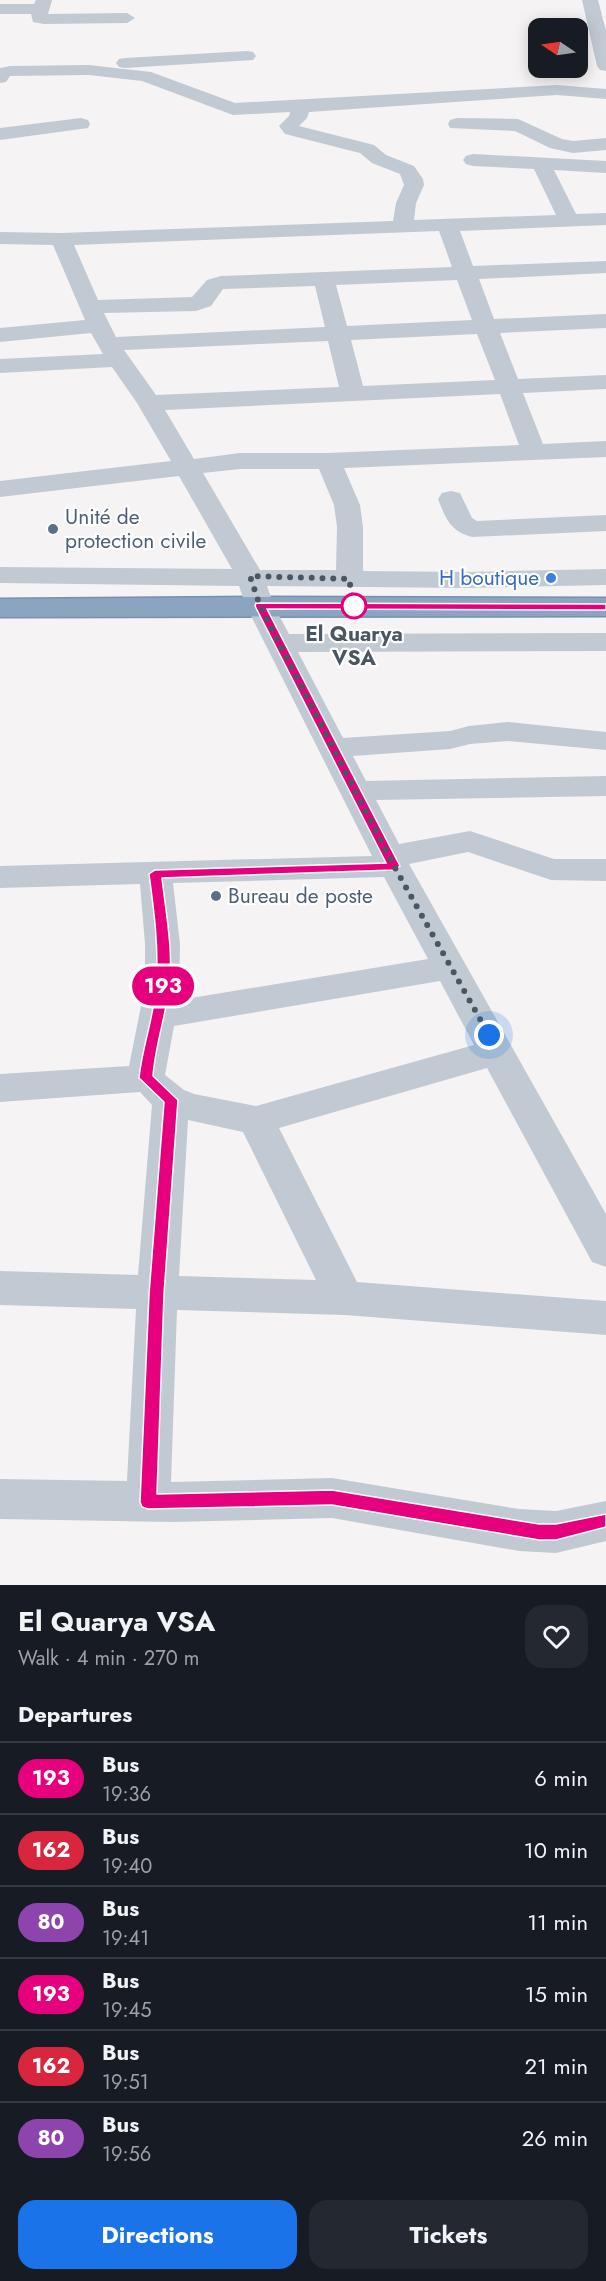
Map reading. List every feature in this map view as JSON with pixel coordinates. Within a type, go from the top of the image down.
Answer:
[{"type":"highway","points":[[0,608],[606,607]]},
{"type":"street","points":[[590,0],[606,66]]},
{"type":"street","points":[[0,9],[43,5],[39,18],[44,20],[127,18]]},
{"type":"street","points":[[89,70],[129,62],[247,56]]},
{"type":"street","points":[[0,78],[2,73],[10,71],[89,70],[152,77],[232,110],[557,90],[606,94]]},
{"type":"street","points":[[298,107],[299,115],[288,126],[292,130],[367,149],[379,159],[407,170],[414,185],[406,203],[402,227]]},
{"type":"street","points":[[524,115],[558,124]]},
{"type":"street","points":[[0,134],[81,124]]},
{"type":"street","points":[[457,124],[518,125],[556,144],[573,147],[606,142]]},
{"type":"street","points":[[578,129],[606,142]]},
{"type":"street","points":[[473,160],[606,167]]},
{"type":"street","points":[[541,163],[569,221]]},
{"type":"street","points":[[0,238],[62,239],[606,219]]},
{"type":"street","points":[[447,225],[534,452]]},
{"type":"street","points":[[62,239],[104,334],[149,403],[250,576],[260,606],[392,862],[606,1251]]},
{"type":"street","points":[[0,366],[196,304],[203,301],[214,285],[218,284],[606,267]]},
{"type":"street","points":[[324,279],[353,394]]},
{"type":"street","points":[[0,335],[339,333],[606,321]]},
{"type":"street","points":[[149,403],[606,382]]},
{"type":"street","points":[[0,489],[186,466],[240,462],[328,461],[606,449]]},
{"type":"street","points":[[328,461],[347,505],[350,527],[349,579]]},
{"type":"street","points":[[451,499],[461,523],[472,529],[606,523]]},
{"type":"street","points":[[38,608],[44,574]]},
{"type":"street","points":[[0,575],[250,576],[349,579],[606,577]]},
{"type":"street","points":[[280,643],[606,642]]},
{"type":"street","points":[[334,748],[450,740],[465,735],[499,730],[606,741]]},
{"type":"street","points":[[356,791],[605,792]]},
{"type":"street","points":[[0,877],[155,874],[392,862],[470,841],[544,867],[570,871],[606,870]]},
{"type":"street","points":[[148,1502],[156,1294],[157,1016],[163,987],[163,933],[155,874]]},
{"type":"street","points":[[157,1016],[450,967]]},
{"type":"street","points":[[0,1094],[158,1089],[190,1107],[256,1120],[498,1052]]},
{"type":"street","points":[[256,1120],[345,1298]]},
{"type":"street","points":[[0,1288],[345,1298],[606,1318]]},
{"type":"street","points":[[0,1499],[148,1502],[332,1498],[539,1532],[556,1532],[606,1521]]},
{"type":"bus line","name":"193","points":[[606,607],[260,606],[394,866],[155,874],[163,933],[163,987],[148,1056],[146,1078],[171,1100],[156,1294],[148,1502],[332,1498],[539,1532],[556,1532],[606,1521]]},
{"type":"place","name":"Unité de protection civile","points":[[53,529]]},
{"type":"place","name":"H boutique","points":[[551,578]]},
{"type":"place","name":"El Quarya VSA","points":[[354,606]]},
{"type":"place","name":"Bureau de poste","points":[[216,896]]},
{"type":"route","points":[[354,606],[349,579],[250,576],[260,606],[394,866],[489,1035]]}]
